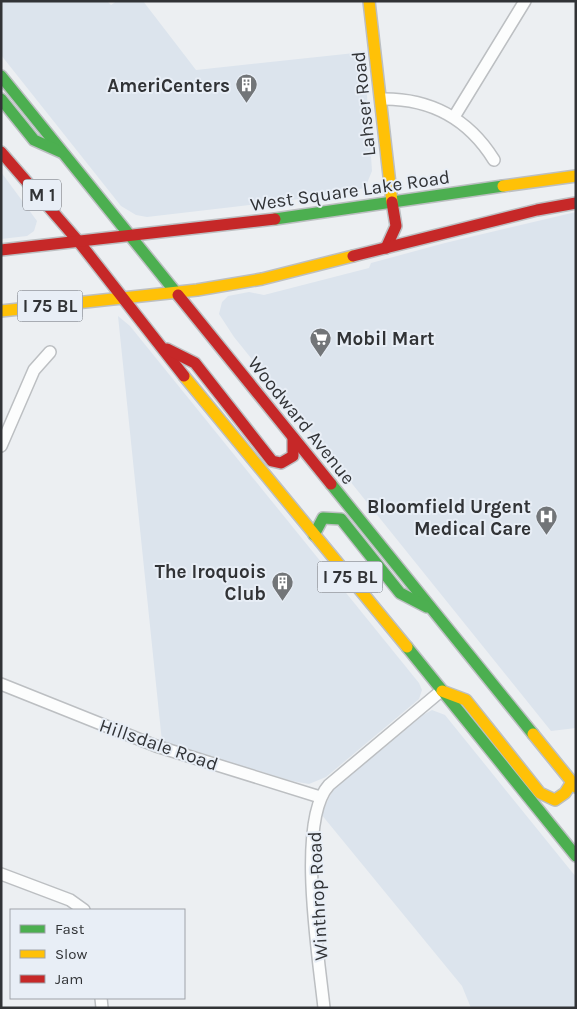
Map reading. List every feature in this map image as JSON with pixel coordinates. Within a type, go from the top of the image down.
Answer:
[{"type":"main road","name":"Lahser Road","points":[[369,1],[392,202],[397,228],[386,248]]},
{"type":"main road","name":"Woodward Avenue","points":[[1,76],[574,785]]},
{"type":"main road","points":[[1,98],[34,140],[64,153]]},
{"type":"main road","name":"M 1","points":[[1,152],[79,242]]},
{"type":"main road","name":"West Square Lake Road","points":[[1,250],[240,224],[576,176]]},
{"type":"main road","points":[[79,242],[124,298],[262,280],[537,210],[576,203]]},
{"type":"main road","name":"I 75 BL","points":[[1,311],[124,298],[160,345],[314,535],[402,639],[441,691],[576,856]]},
{"type":"main road","points":[[160,345],[195,363],[272,461],[281,463],[293,456],[293,438]]},
{"type":"main road","points":[[314,535],[323,518],[333,517],[341,519],[400,593],[434,611]]},
{"type":"main road","points":[[441,691],[466,700],[540,793],[555,800],[574,785]]},
{"type":"street","points":[[454,116],[525,1]]},
{"type":"street","points":[[381,99],[414,101],[454,116],[482,143],[494,160]]},
{"type":"street","points":[[1,446],[34,370],[50,352]]},
{"type":"street","name":"Hillsdale Road","points":[[1,684],[156,746],[320,797]]},
{"type":"street","name":"Winthrop Road","points":[[324,1008],[312,857],[313,824],[320,797],[329,786],[441,691]]},
{"type":"street","points":[[1,874],[70,900],[83,909]]},
{"type":"shaded area","points":[[1,1],[107,1],[111,5],[117,1],[143,1],[196,70],[364,52],[372,171],[365,188],[300,199],[147,217],[136,215],[121,206],[1,55]]},
{"type":"shaded area","points":[[1,172],[37,221],[34,231],[27,236],[1,239]]},
{"type":"shaded area","points":[[576,212],[576,728],[551,731],[234,337],[219,314],[222,302],[228,296],[249,292],[264,295],[369,268],[371,263],[445,243]]},
{"type":"shaded area","points":[[118,316],[130,326],[419,683],[422,690],[419,699],[326,777],[309,784],[292,781],[162,742]]},
{"type":"shaded area","points":[[432,710],[445,715],[576,877],[576,1008],[471,1008],[462,986],[321,814],[333,790],[423,715]]},
{"type":"traffic: fast","points":[[1,76],[178,295]]},
{"type":"traffic: fast","points":[[1,99],[34,140],[61,152]]},
{"type":"traffic: fast","points":[[275,219],[503,186]]},
{"type":"traffic: fast","points":[[331,484],[533,734]]},
{"type":"traffic: fast","points":[[314,535],[323,518],[341,519],[400,593],[427,607]]},
{"type":"traffic: fast","points":[[407,647],[576,856]]},
{"type":"traffic: slow","points":[[369,1],[392,202]]},
{"type":"traffic: slow","points":[[503,186],[576,176]]},
{"type":"traffic: slow","points":[[1,311],[197,290],[262,279],[353,256]]},
{"type":"traffic: slow","points":[[184,376],[407,647]]},
{"type":"traffic: slow","points":[[442,691],[466,700],[540,793],[555,800],[565,793],[572,782]]},
{"type":"traffic: slow","points":[[533,734],[576,787]]},
{"type":"traffic: jam","points":[[1,152],[79,242],[184,376]]},
{"type":"traffic: jam","points":[[386,248],[396,226],[392,202]]},
{"type":"traffic: jam","points":[[353,256],[537,210],[576,203]]},
{"type":"traffic: jam","points":[[1,250],[275,219]]},
{"type":"traffic: jam","points":[[178,295],[331,484]]},
{"type":"traffic: jam","points":[[167,349],[195,363],[272,461],[281,463],[293,456],[293,438]]},
{"type":"place","name":"AmeriCenters","points":[[246,104]]},
{"type":"place","name":"Mobil Mart","points":[[320,357]]},
{"type":"place","name":"Bloomfield Urgent Medical Care","points":[[547,536]]},
{"type":"place","name":"The Iroquois Club","points":[[282,601]]}]
